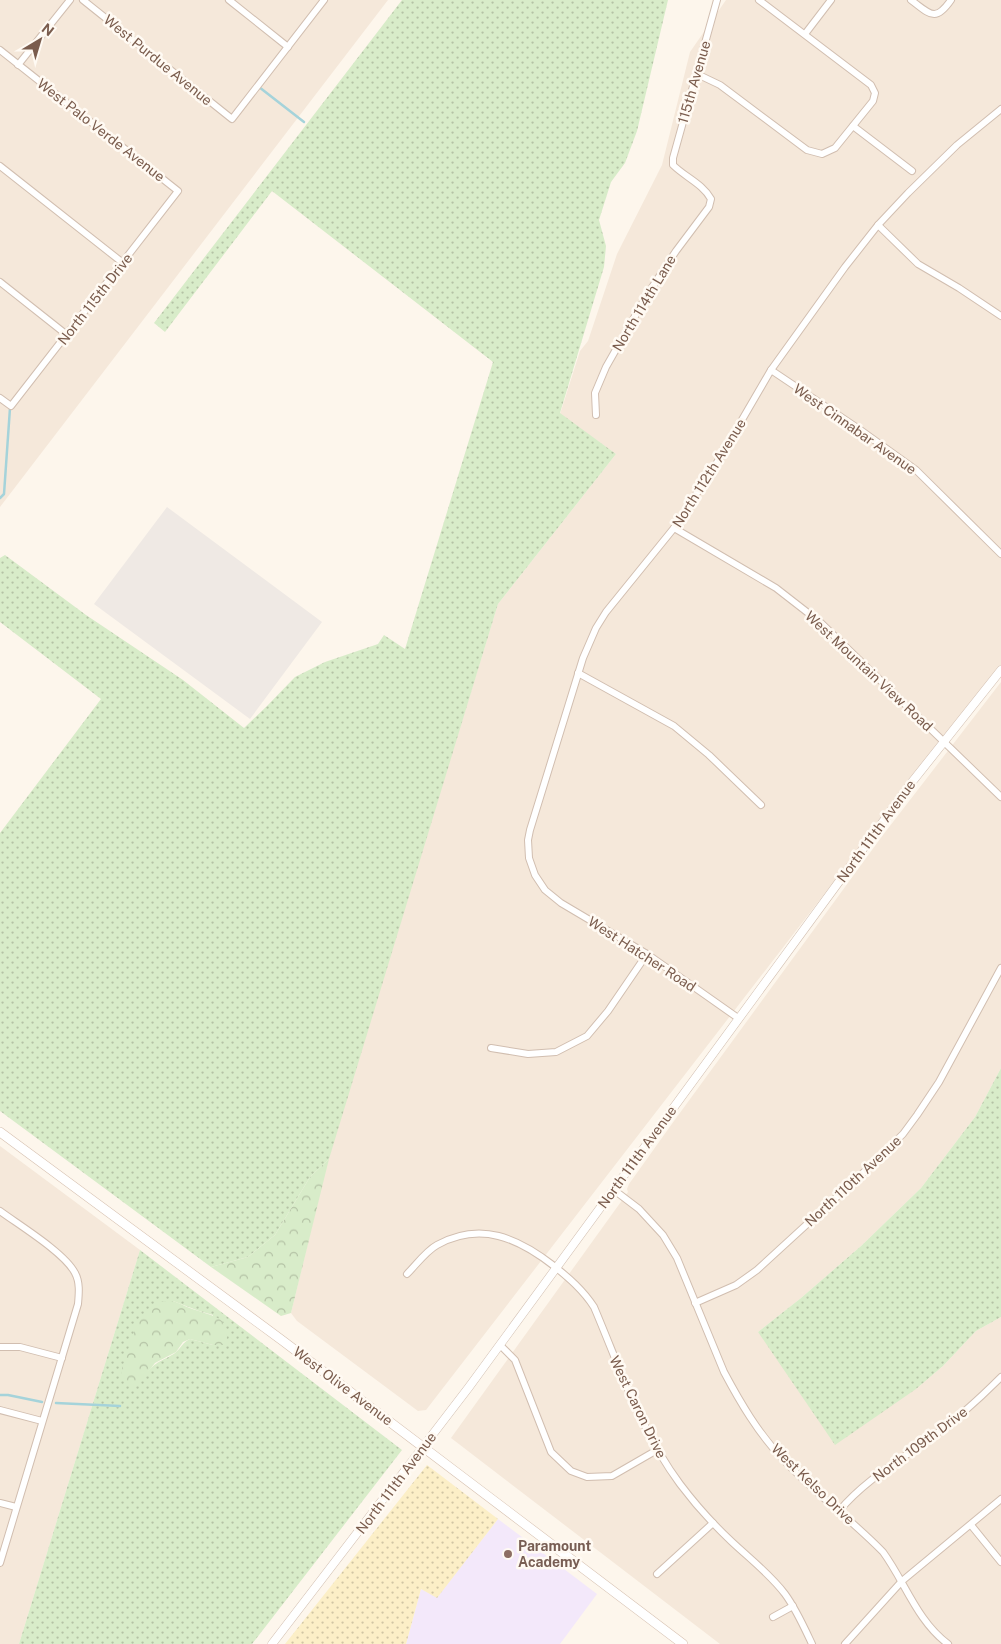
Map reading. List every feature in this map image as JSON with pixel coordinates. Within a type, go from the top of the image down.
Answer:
[{"type":"main road","name":"West Olive Avenue","points":[[0,1132],[424,1447],[683,1644]]},
{"type":"street","points":[[18,65],[70,0]]},
{"type":"street","name":"West Purdue Avenue","points":[[83,0],[232,119],[288,47]]},
{"type":"street","points":[[229,0],[288,47],[324,0]]},
{"type":"street","name":"115th Avenue","points":[[711,199],[707,192],[673,165],[673,158],[717,0]]},
{"type":"street","points":[[697,74],[720,85],[807,150],[822,154],[835,148],[873,101],[876,93],[871,85],[759,0]]},
{"type":"street","points":[[805,34],[831,0]]},
{"type":"street","points":[[911,0],[929,13],[936,14],[943,12],[951,0]]},
{"type":"street","name":"West Palo Verde Avenue","points":[[0,50],[178,192]]},
{"type":"street","name":"North 112th Avenue","points":[[545,890],[535,875],[529,858],[528,840],[578,673],[589,641],[596,628],[606,612],[674,528],[718,461],[771,370],[845,267],[878,225],[957,145],[1001,109]]},
{"type":"street","points":[[853,126],[912,171]]},
{"type":"street","points":[[0,166],[123,263]]},
{"type":"street","name":"North 115th Drive","points":[[0,398],[10,406],[178,192]]},
{"type":"street","name":"North 114th Lane","points":[[596,415],[595,393],[606,367],[647,295],[709,207],[711,199]]},
{"type":"street","points":[[878,225],[918,264],[1001,316]]},
{"type":"street","points":[[0,282],[66,335]]},
{"type":"street","name":"West Cinnabar Avenue","points":[[771,370],[916,470],[1001,554]]},
{"type":"street","name":"West Mountain View Road","points":[[674,528],[776,588],[802,607],[839,638],[1001,797]]},
{"type":"street","name":"North 111th Avenue","points":[[272,1644],[424,1447],[614,1190],[738,1018],[944,741],[1001,670]]},
{"type":"street","points":[[578,673],[674,726],[709,755],[761,806]]},
{"type":"street","name":"West Hatcher Road","points":[[545,890],[561,903],[647,954],[738,1018]]},
{"type":"street","points":[[491,1048],[528,1054],[556,1052],[587,1036],[608,1011],[647,954]]},
{"type":"street","name":"North 110th Avenue","points":[[695,1303],[736,1284],[757,1270],[871,1166],[902,1134],[939,1082],[1001,968]]},
{"type":"street","name":"West Kelso Drive","points":[[614,1190],[639,1209],[663,1235],[677,1258],[724,1372],[748,1414],[782,1458],[883,1552],[928,1626],[948,1644]]},
{"type":"street","points":[[0,1211],[64,1258],[75,1273],[79,1288],[78,1304],[0,1563]]},
{"type":"street","name":"West Caron Drive","points":[[407,1274],[435,1246],[457,1237],[478,1234],[497,1235],[515,1240],[534,1250],[578,1286],[594,1307],[627,1390],[657,1450],[680,1484],[714,1523],[770,1578],[793,1606],[812,1644]]},
{"type":"street","points":[[500,1345],[515,1360],[551,1452],[571,1471],[587,1477],[612,1476],[657,1450]]},
{"type":"street","points":[[0,1347],[20,1347],[62,1358]]},
{"type":"street","name":"North 109th Drive","points":[[839,1511],[864,1486],[932,1437],[979,1399],[1001,1377]]},
{"type":"street","points":[[0,1410],[42,1421]]},
{"type":"street","points":[[846,1644],[902,1581],[1001,1499]]},
{"type":"street","points":[[0,1503],[16,1507]]},
{"type":"street","points":[[657,1574],[714,1523]]},
{"type":"street","points":[[971,1525],[1001,1562]]},
{"type":"street","points":[[773,1617],[793,1606]]},
{"type":"shaded area","points":[[0,0],[388,0],[0,507]]},
{"type":"shaded area","points":[[726,0],[1001,0],[1001,665],[426,1410],[418,1411],[297,1321],[291,1313],[332,1143],[498,604],[616,454],[560,414],[580,351],[588,341],[617,254],[662,165],[690,52]]},
{"type":"shaded area","points":[[167,507],[322,622],[250,719],[94,604]]},
{"type":"shaded area","points":[[1001,682],[1001,1068],[975,1117],[921,1188],[861,1246],[758,1332],[916,1389],[943,1366],[976,1331],[1001,1317],[1001,1644],[720,1644],[451,1438],[628,1192],[629,1184],[674,1121],[883,835]]},
{"type":"shaded area","points":[[0,1146],[140,1250],[19,1644],[0,1644]]},
{"type":"shaded area","name":"Paramount Academy","points":[[498,1519],[597,1594],[560,1644],[406,1644],[421,1589],[437,1597]]},
{"type":"green space","points":[[402,0],[668,0],[637,131],[625,163],[611,182],[599,220],[606,246],[604,267],[560,413],[616,454],[498,604],[329,1159],[310,1177],[275,1235],[248,1257],[211,1267],[0,1111],[0,833],[101,699],[0,622],[0,558],[5,555],[86,615],[183,680],[244,728],[295,677],[325,662],[378,644],[384,635],[405,649],[493,362],[272,191],[165,332],[154,323]]},
{"type":"green space","points":[[1001,1068],[1001,1317],[976,1331],[943,1366],[916,1389],[835,1445],[758,1332],[861,1246],[921,1188],[975,1117]]},
{"type":"green space","points":[[329,1159],[291,1313],[281,1316],[211,1267],[248,1257],[275,1235],[310,1177]]},
{"type":"green space","points":[[140,1250],[402,1450],[252,1644],[19,1644]],"holes":[[[173,1301],[213,1315],[213,1345],[190,1339],[175,1353],[147,1372]]]},
{"type":"green space","points":[[173,1301],[221,1320],[227,1333],[225,1345],[213,1345],[190,1339],[183,1342],[176,1352],[155,1363],[138,1384],[133,1386],[126,1383],[121,1372],[136,1325],[159,1302]]},
{"type":"sand","points":[[427,1465],[498,1519],[437,1598],[421,1589],[406,1644],[285,1644]]},
{"type":"waterway","points":[[259,87],[304,122]]},
{"type":"waterway","points":[[0,498],[4,494],[10,408]]},
{"type":"waterway","points":[[0,1395],[42,1402]]},
{"type":"waterway","points":[[56,1403],[120,1406]]},
{"type":"place","name":"Paramount Academy","points":[[508,1554]]}]
